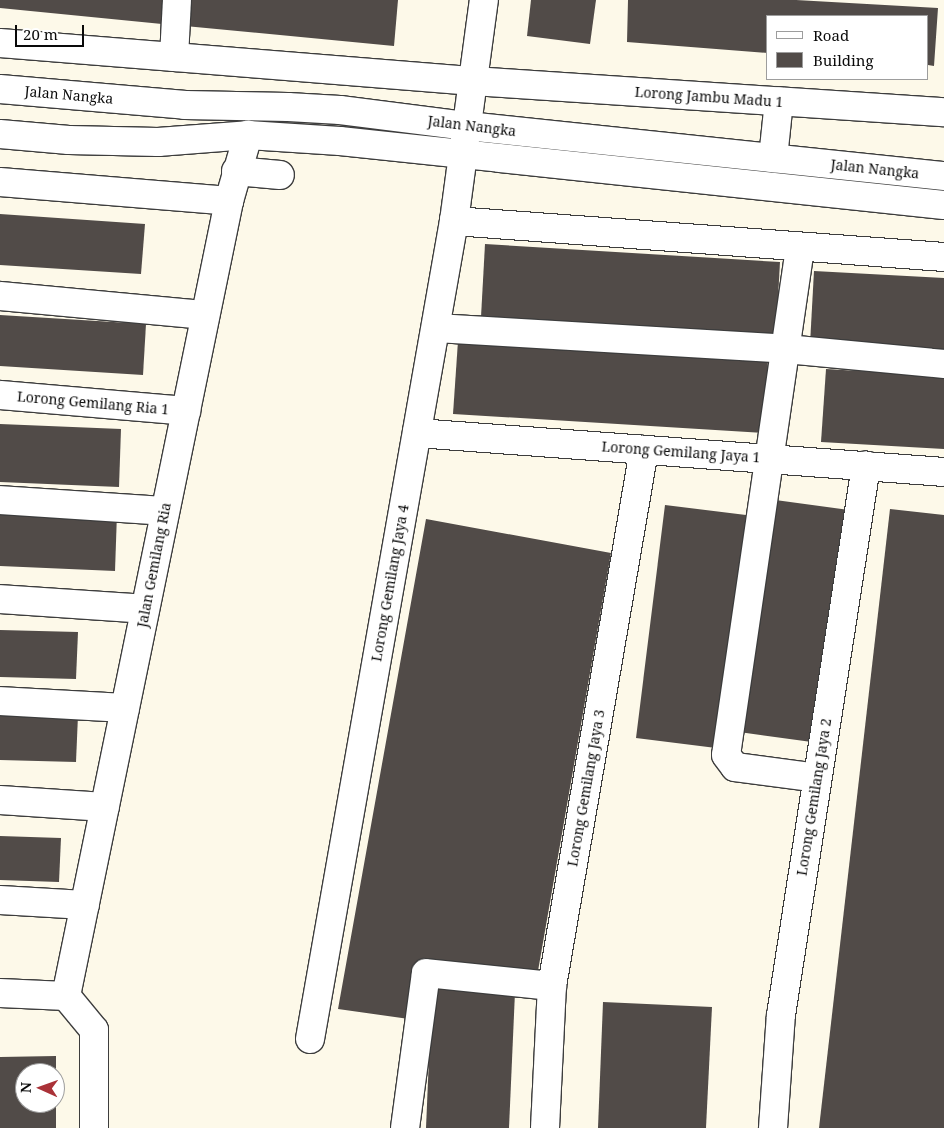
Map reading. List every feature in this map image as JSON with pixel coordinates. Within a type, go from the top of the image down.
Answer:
[{"type":"street","points":[[174,57],[177,0]]},
{"type":"street","name":"Lorong Gemilang Jaya 4","points":[[310,1039],[454,221],[484,0]]},
{"type":"street","name":"Lorong Jambu Madu 1","points":[[0,43],[473,81],[944,112]]},
{"type":"street","name":"Jalan Nangka","points":[[0,89],[185,106],[288,107],[340,110],[467,126],[944,176]]},
{"type":"street","points":[[773,158],[779,101]]},
{"type":"street","name":"Jalan Nangka","points":[[0,134],[69,140],[158,142],[248,135],[340,141],[944,205]]},
{"type":"street","name":"Jalan Gemilang Ria","points":[[66,996],[228,200],[248,135]]},
{"type":"street","points":[[236,170],[280,175]]},
{"type":"street","points":[[0,182],[228,200]]},
{"type":"street","points":[[454,221],[800,248],[944,257]]},
{"type":"street","points":[[800,248],[726,755],[735,767],[817,778]]},
{"type":"street","points":[[0,296],[205,315]]},
{"type":"street","points":[[436,328],[786,349],[944,364]]},
{"type":"street","name":"Lorong Gemilang Ria 1","points":[[0,395],[186,411]]},
{"type":"street","name":"Lorong Gemilang Jaya 1","points":[[417,433],[944,472]]},
{"type":"street","name":"Lorong Gemilang Jaya 3","points":[[545,1128],[552,986],[644,450]]},
{"type":"street","name":"Lorong Gemilang Jaya 2","points":[[773,1128],[781,1015],[866,466]]},
{"type":"street","points":[[0,500],[165,511]]},
{"type":"street","points":[[0,599],[146,609]]},
{"type":"street","points":[[0,701],[125,708]]},
{"type":"street","points":[[0,800],[105,807]]},
{"type":"street","points":[[0,900],[85,905]]},
{"type":"street","points":[[405,1128],[426,973],[552,986]]},
{"type":"street","points":[[0,993],[66,996],[94,1030],[94,1128]]},
{"type":"building","points":[[0,0],[164,0],[162,24],[0,8]]},
{"type":"building","points":[[188,0],[398,0],[394,46],[185,26]]},
{"type":"building","points":[[531,0],[596,0],[590,44],[527,36]]},
{"type":"building","points":[[628,0],[796,0],[938,8],[934,66],[929,65],[929,15],[766,15],[766,53],[627,42]]},
{"type":"building","points":[[0,214],[145,224],[141,274],[0,265]]},
{"type":"building","points":[[485,244],[780,262],[776,335],[481,317]]},
{"type":"building","points":[[814,271],[944,278],[944,352],[810,344]]},
{"type":"building","points":[[0,315],[146,324],[143,375],[0,366]]},
{"type":"building","points":[[458,341],[768,359],[764,433],[453,414]]},
{"type":"building","points":[[826,369],[944,376],[944,449],[821,442]]},
{"type":"building","points":[[0,424],[121,429],[119,487],[0,482]]},
{"type":"building","points":[[768,499],[849,510],[819,743],[739,732]]},
{"type":"building","points":[[665,505],[746,515],[716,748],[636,738]]},
{"type":"building","points":[[0,508],[117,513],[115,571],[0,566]]},
{"type":"building","points":[[890,509],[944,515],[944,1128],[819,1128]]},
{"type":"building","points":[[426,519],[611,553],[538,971],[417,961],[409,1019],[338,1009]]},
{"type":"building","points":[[0,630],[78,632],[76,679],[0,677]]},
{"type":"building","points":[[0,712],[78,715],[76,762],[0,760]]},
{"type":"building","points":[[0,836],[61,838],[59,882],[0,880]]},
{"type":"building","points":[[432,987],[515,992],[509,1128],[426,1128]]},
{"type":"building","points":[[603,1002],[712,1007],[706,1128],[598,1128]]},
{"type":"building","points":[[56,1056],[56,1063],[15,1063],[15,1113],[56,1113],[56,1128],[0,1128],[0,1057]]}]
